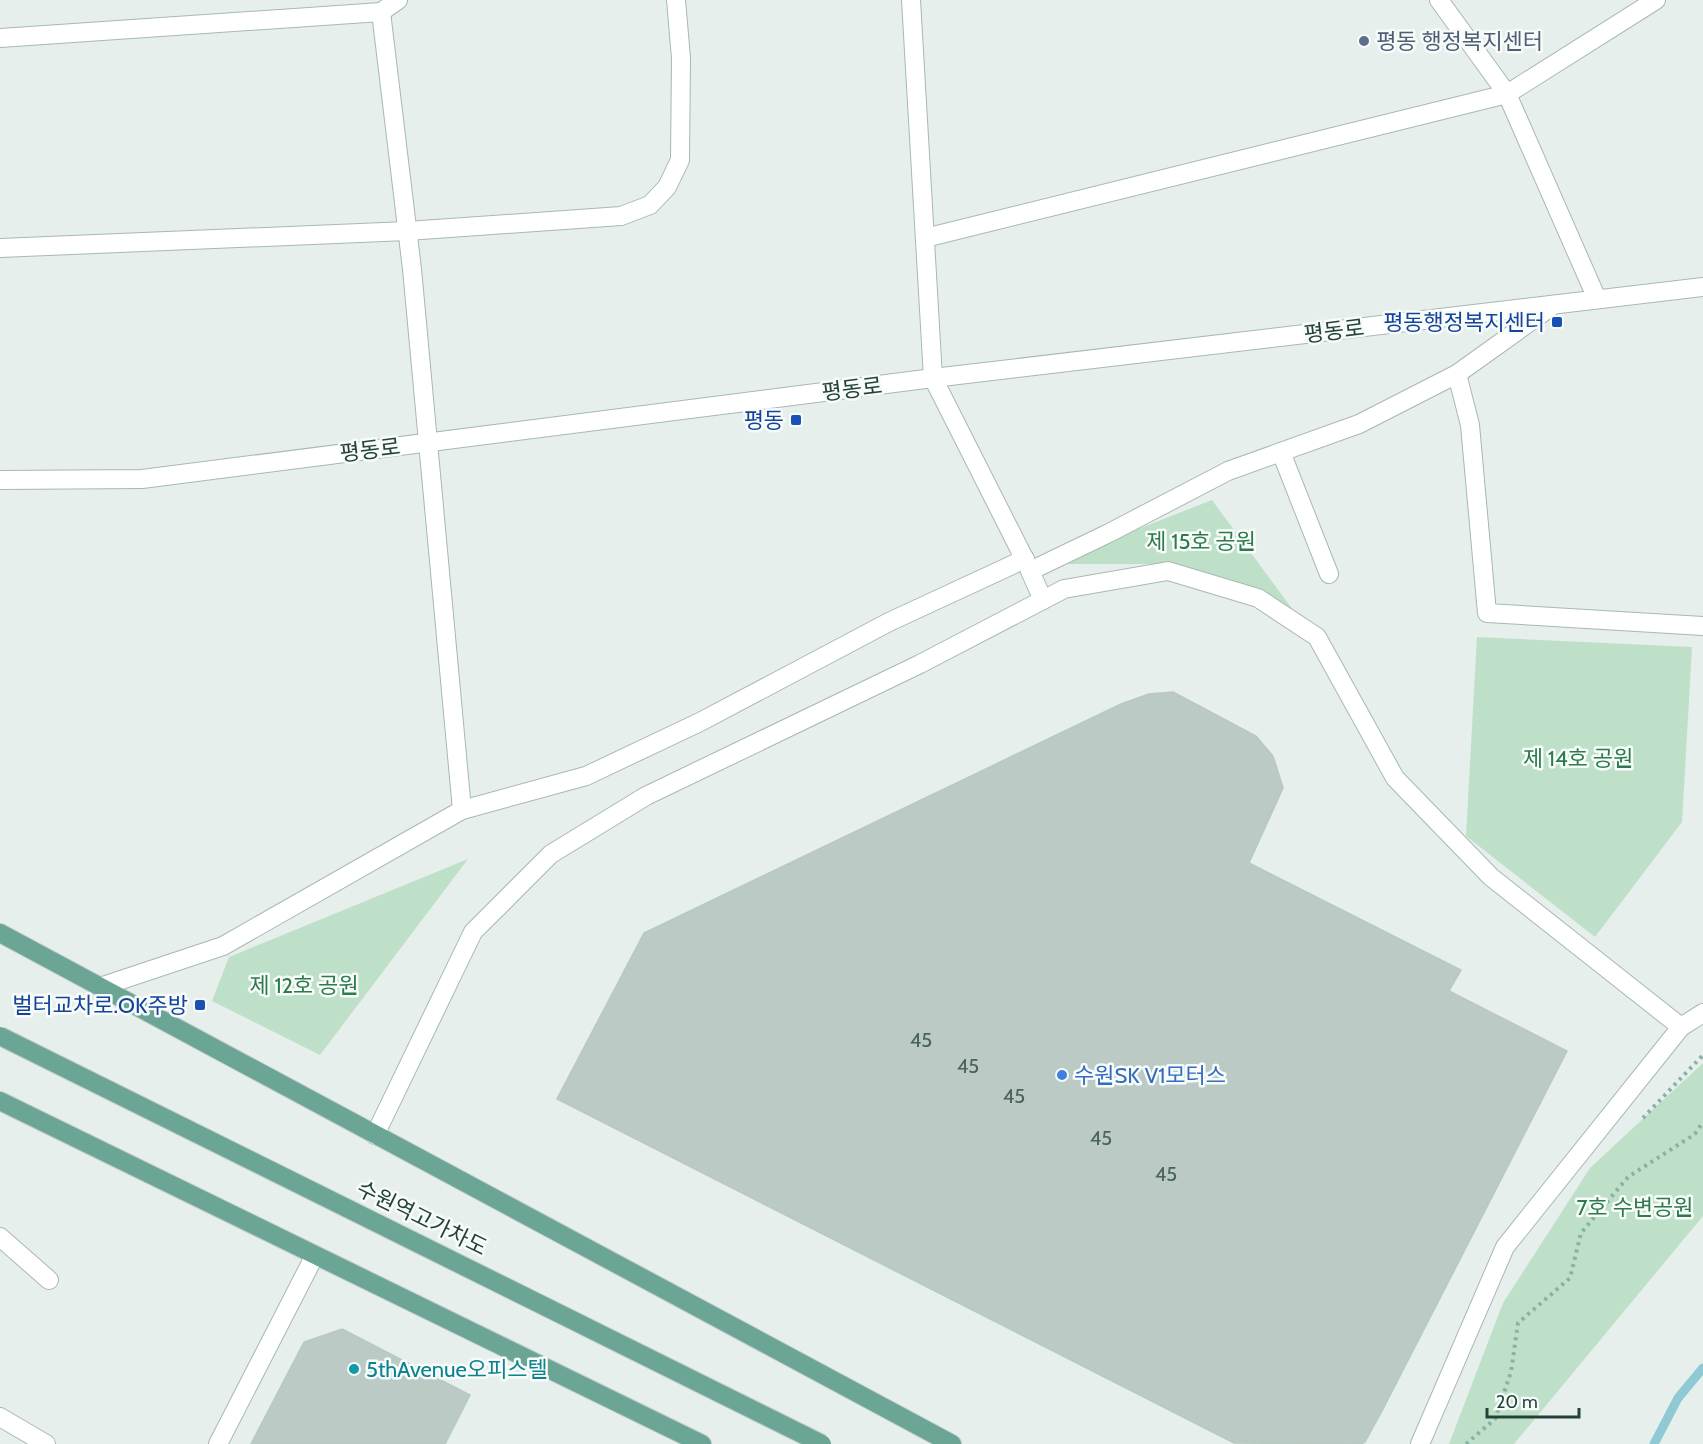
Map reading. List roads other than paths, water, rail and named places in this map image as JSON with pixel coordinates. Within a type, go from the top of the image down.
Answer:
[{"type":"main road","points":[[0,933],[952,1444]]},
{"type":"main road","name":"수원역고가차도","points":[[0,1036],[822,1444]]},
{"type":"main road","points":[[0,1101],[702,1444]]},
{"type":"street","points":[[0,38],[381,12],[398,0]]},
{"type":"street","points":[[0,248],[407,231],[621,216],[650,205],[667,187],[680,160],[681,58],[676,0]]},
{"type":"street","points":[[912,0],[933,378],[1043,600]]},
{"type":"street","points":[[1439,0],[1507,94],[1597,299]]},
{"type":"street","points":[[925,238],[1507,94],[1656,0]]},
{"type":"street","points":[[381,12],[407,231],[462,810]]},
{"type":"street","name":"평동로","points":[[0,480],[142,479],[933,378],[1703,287]]},
{"type":"street","points":[[100,987],[223,946],[462,810],[586,776],[700,722],[889,622],[1109,533],[1228,471],[1359,424],[1457,374],[1553,305]]},
{"type":"street","points":[[1457,374],[1470,425],[1487,613],[1703,626]]},
{"type":"street","points":[[1281,452],[1329,574]]},
{"type":"street","points":[[375,1135],[473,932],[551,854],[646,796],[920,664],[1065,589],[1168,572],[1258,598],[1317,637],[1395,778],[1491,877],[1681,1027]]},
{"type":"street","points":[[1420,1444],[1505,1247],[1681,1027],[1703,1013]]},
{"type":"street","points":[[0,1237],[49,1280]]},
{"type":"street","points":[[218,1444],[315,1255]]},
{"type":"street","points":[[0,1417],[46,1444]]},
{"type":"waterway","points":[[1654,1444],[1678,1398],[1703,1368]]},
{"type":"place","name":"평동 행정복지센터","points":[[1364,41]]},
{"type":"place","name":"평동행정복지센터","points":[[1557,322]]},
{"type":"place","name":"평동","points":[[796,420]]},
{"type":"place","name":"벌터교차로.OK주방","points":[[200,1005]]},
{"type":"place","name":"수원SK V1모터스","points":[[1062,1075]]},
{"type":"place","name":"5thAvenue오피스텔","points":[[354,1369]]},
{"type":"park label","name":"제 15호 공원","points":[[1201,541]]},
{"type":"park label","name":"제 14호 공원","points":[[1578,758]]},
{"type":"park label","name":"제 12호 공원","points":[[304,985]]},
{"type":"park label","name":"7호 수변공원","points":[[1635,1207]]}]
